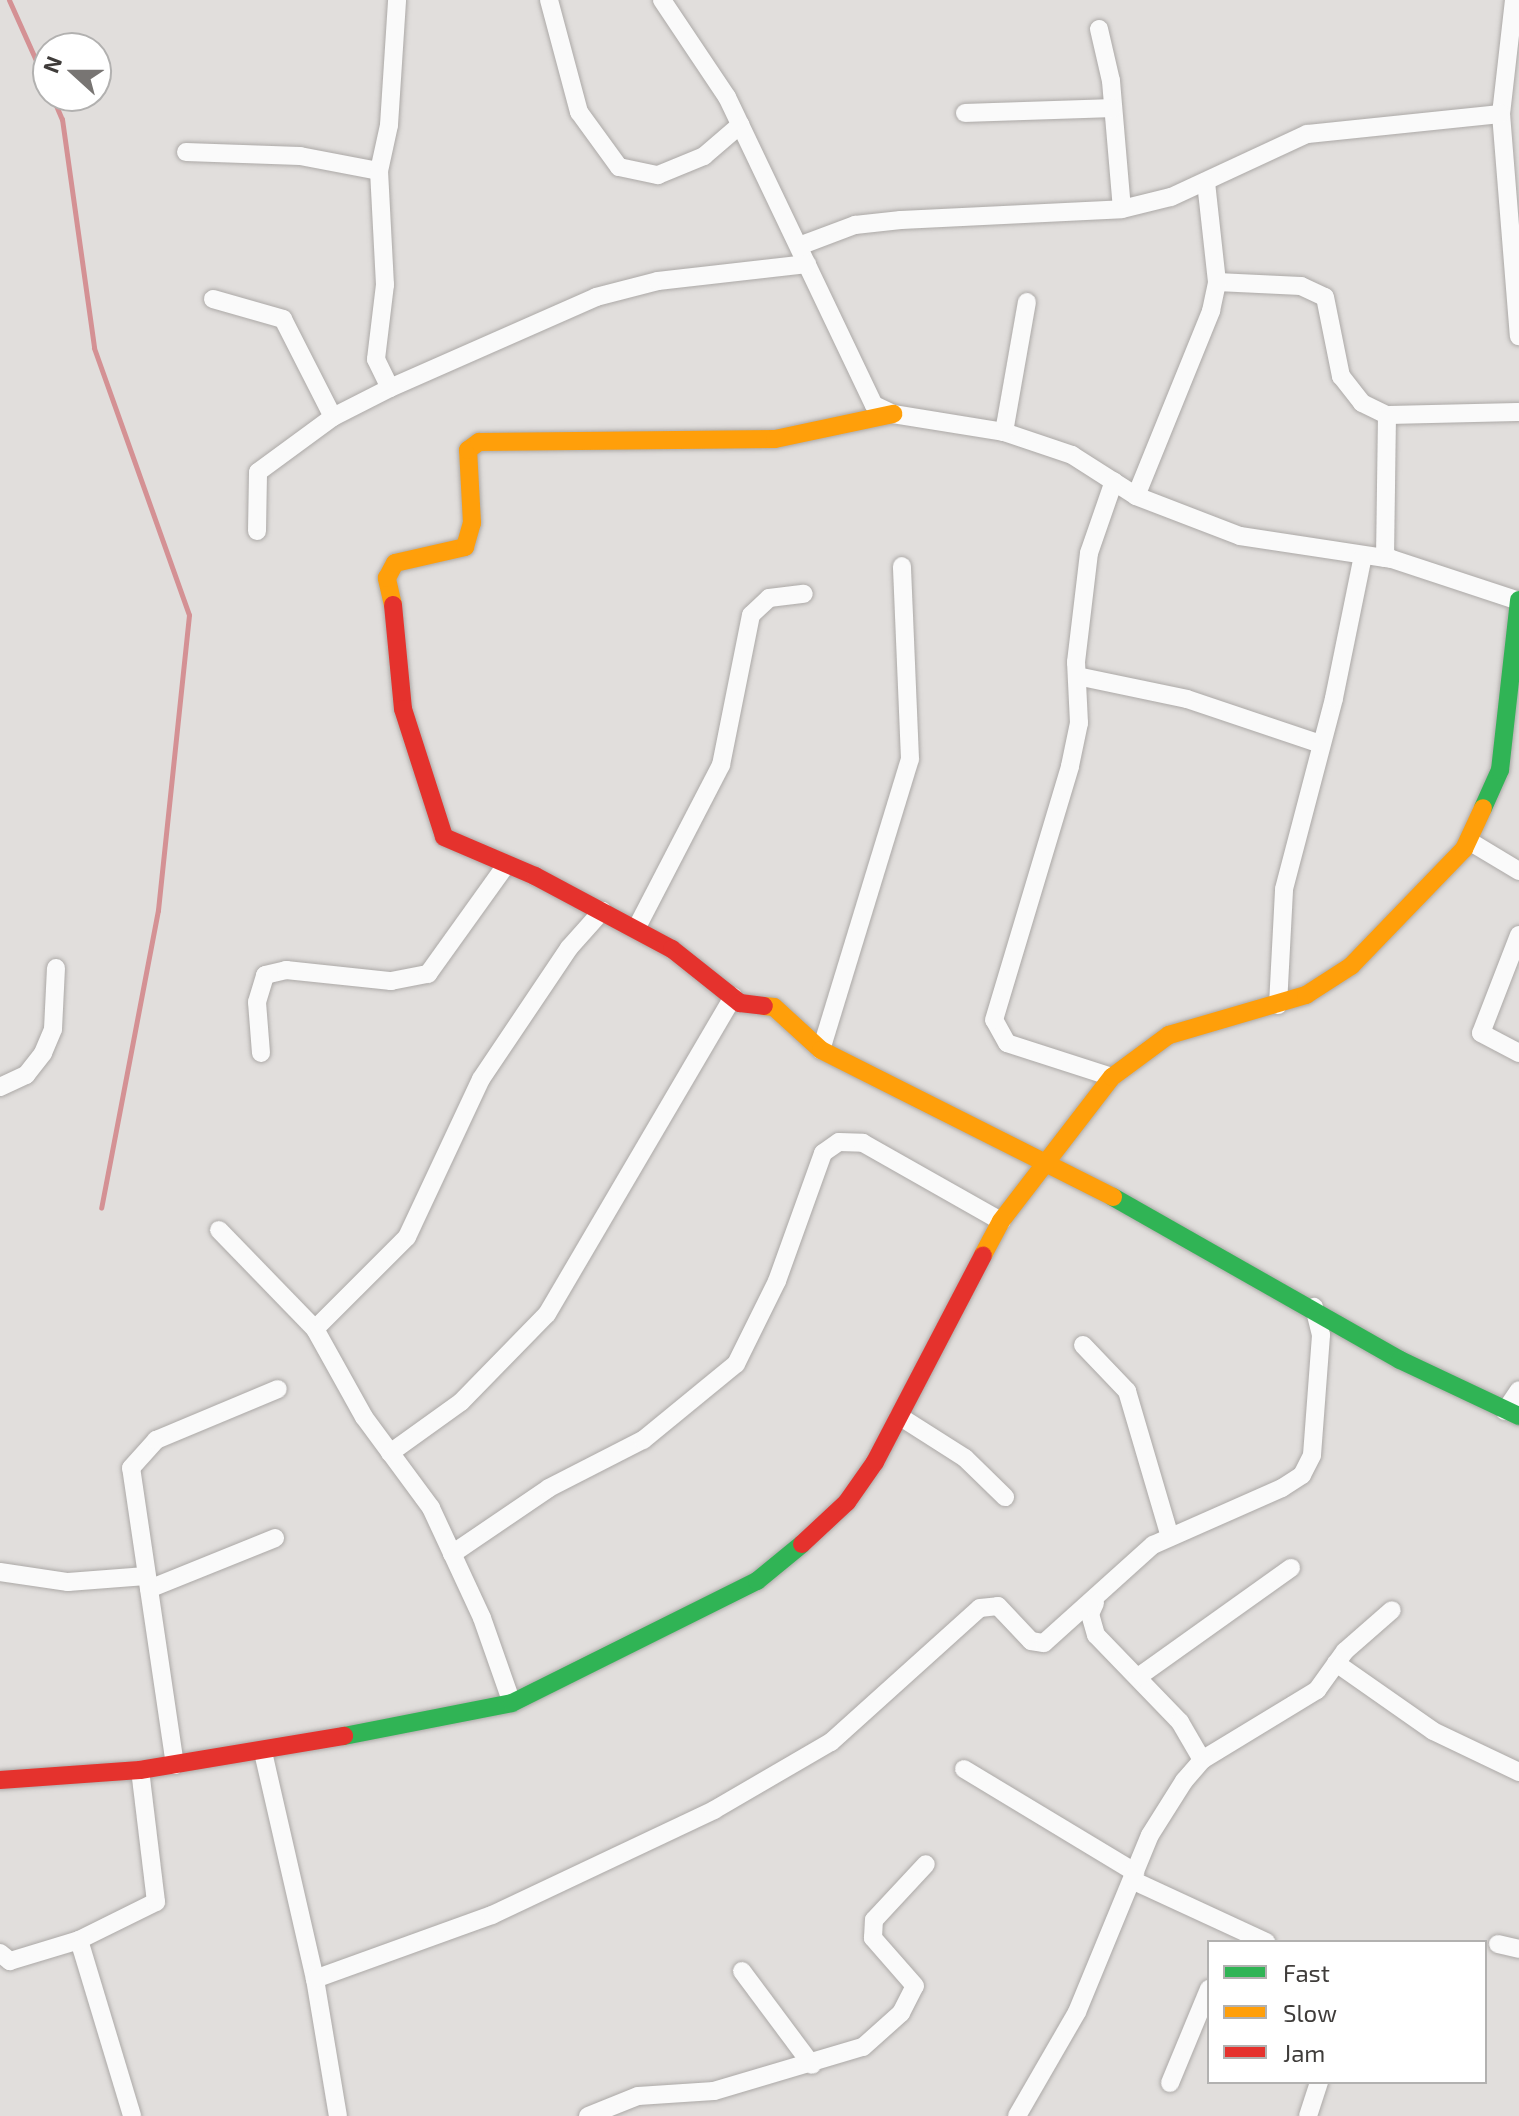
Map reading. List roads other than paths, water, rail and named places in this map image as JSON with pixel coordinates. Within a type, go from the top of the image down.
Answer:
[{"type":"street","points":[[390,388],[376,359],[385,285],[379,171],[389,125],[397,0]]},
{"type":"street","points":[[549,0],[579,112],[619,167],[658,175],[704,156],[740,125]]},
{"type":"street","points":[[0,1780],[140,1770],[263,1752],[512,1703],[757,1581],[847,1502],[899,1416],[1001,1221],[1044,1158],[1112,1077],[1169,1035],[1278,1005],[1351,966],[1469,841],[1500,770],[1519,601],[1385,558],[1240,536],[1136,496],[1072,455],[1004,432],[893,414],[874,405],[860,385],[799,246],[740,125],[662,0]]},
{"type":"street","points":[[1515,13],[1501,114],[1518,328]]},
{"type":"street","points":[[1099,29],[1113,108],[1122,209]]},
{"type":"street","points":[[965,113],[1113,108]]},
{"type":"street","points":[[799,246],[855,225],[1122,209],[1206,182],[1307,134],[1343,126],[1501,114]]},
{"type":"street","points":[[186,152],[300,156],[379,171]]},
{"type":"street","points":[[1136,496],[1198,351],[1217,282],[1206,182]]},
{"type":"street","points":[[257,531],[258,472],[333,417],[390,388],[596,297],[658,281],[807,264]]},
{"type":"street","points":[[1217,282],[1301,286],[1325,297],[1341,376],[1362,403],[1387,415],[1519,412]]},
{"type":"street","points":[[213,299],[283,319],[333,417]]},
{"type":"street","points":[[1004,432],[1027,302]]},
{"type":"street","points":[[893,414],[775,439],[556,439],[479,442],[468,450],[472,523],[465,547],[395,563],[387,578],[401,640],[403,709],[432,785],[440,830],[454,846],[636,929],[701,967],[733,997],[774,1007],[821,1050],[1044,1158],[1314,1307],[1400,1360],[1512,1414],[1519,1390]]},
{"type":"street","points":[[1385,558],[1387,415]]},
{"type":"street","points":[[1112,1077],[1007,1043],[994,1020],[1070,766],[1079,723],[1077,676],[1089,553],[1114,481]]},
{"type":"street","points":[[1278,1005],[1284,889],[1321,744],[1363,556]]},
{"type":"street","points":[[821,1050],[910,759],[902,566]]},
{"type":"street","points":[[636,929],[721,765],[751,615],[769,598],[804,594]]},
{"type":"street","points":[[1077,676],[1187,699],[1321,744]]},
{"type":"street","points":[[1469,841],[1519,871]]},
{"type":"street","points":[[261,1053],[257,1002],[265,975],[286,970],[391,981],[428,974],[504,868]]},
{"type":"street","points":[[315,1329],[407,1237],[481,1079],[569,948],[602,911]]},
{"type":"street","points":[[1519,935],[1481,1033],[1519,1053]]},
{"type":"street","points":[[0,1087],[26,1075],[43,1053],[53,1029],[56,968]]},
{"type":"street","points":[[390,1453],[461,1402],[547,1314],[733,997]]},
{"type":"street","points":[[452,1554],[549,1488],[643,1440],[736,1364],[777,1281],[823,1153],[839,1142],[863,1143],[1001,1221]]},
{"type":"street","points":[[219,1230],[315,1329],[390,1453],[431,1508],[512,1703]]},
{"type":"street","points":[[315,1979],[492,1915],[714,1810],[831,1742],[980,1608],[998,1606],[1037,1645],[1095,1603],[1130,1562],[1170,1537],[1302,1475],[1312,1455],[1318,1397],[1321,1335],[1314,1307]]},
{"type":"street","points":[[1083,1345],[1127,1391],[1170,1537]]},
{"type":"street","points":[[175,1765],[148,1582],[130,1489],[140,1454],[170,1434],[278,1389]]},
{"type":"street","points":[[899,1416],[965,1458],[1005,1497]]},
{"type":"street","points":[[0,1572],[68,1582],[148,1582],[275,1538]]},
{"type":"street","points":[[1138,1677],[1291,1568]]},
{"type":"street","points":[[1095,1603],[1090,1614],[1096,1635],[1180,1722],[1202,1760]]},
{"type":"street","points":[[1017,2116],[1077,2012],[1150,1835],[1202,1760],[1317,1690],[1336,1663],[1392,1610]]},
{"type":"street","points":[[1336,1663],[1433,1731],[1519,1772]]},
{"type":"street","points":[[263,1752],[315,1979],[338,2116]]},
{"type":"street","points":[[964,1769],[1232,1937],[1252,1940]]},
{"type":"street","points":[[0,1953],[10,1961],[79,1940],[151,1907],[158,1896],[140,1770]]},
{"type":"street","points":[[588,2116],[638,2096],[714,2091],[812,2065],[863,2047],[911,1999],[914,1980],[879,1946],[872,1929],[881,1909],[926,1864]]},
{"type":"street","points":[[79,1940],[132,2116]]},
{"type":"street","points":[[1498,1944],[1519,1949]]},
{"type":"street","points":[[742,1971],[812,2065]]},
{"type":"street","points":[[1170,2083],[1207,1994]]},
{"type":"street","points":[[1308,2116],[1318,2084]]},
{"type":"waterway","points":[[9,0],[32,51]]},
{"type":"waterway","points":[[59,112],[94,348],[189,615],[158,910],[101,1208]]}]
